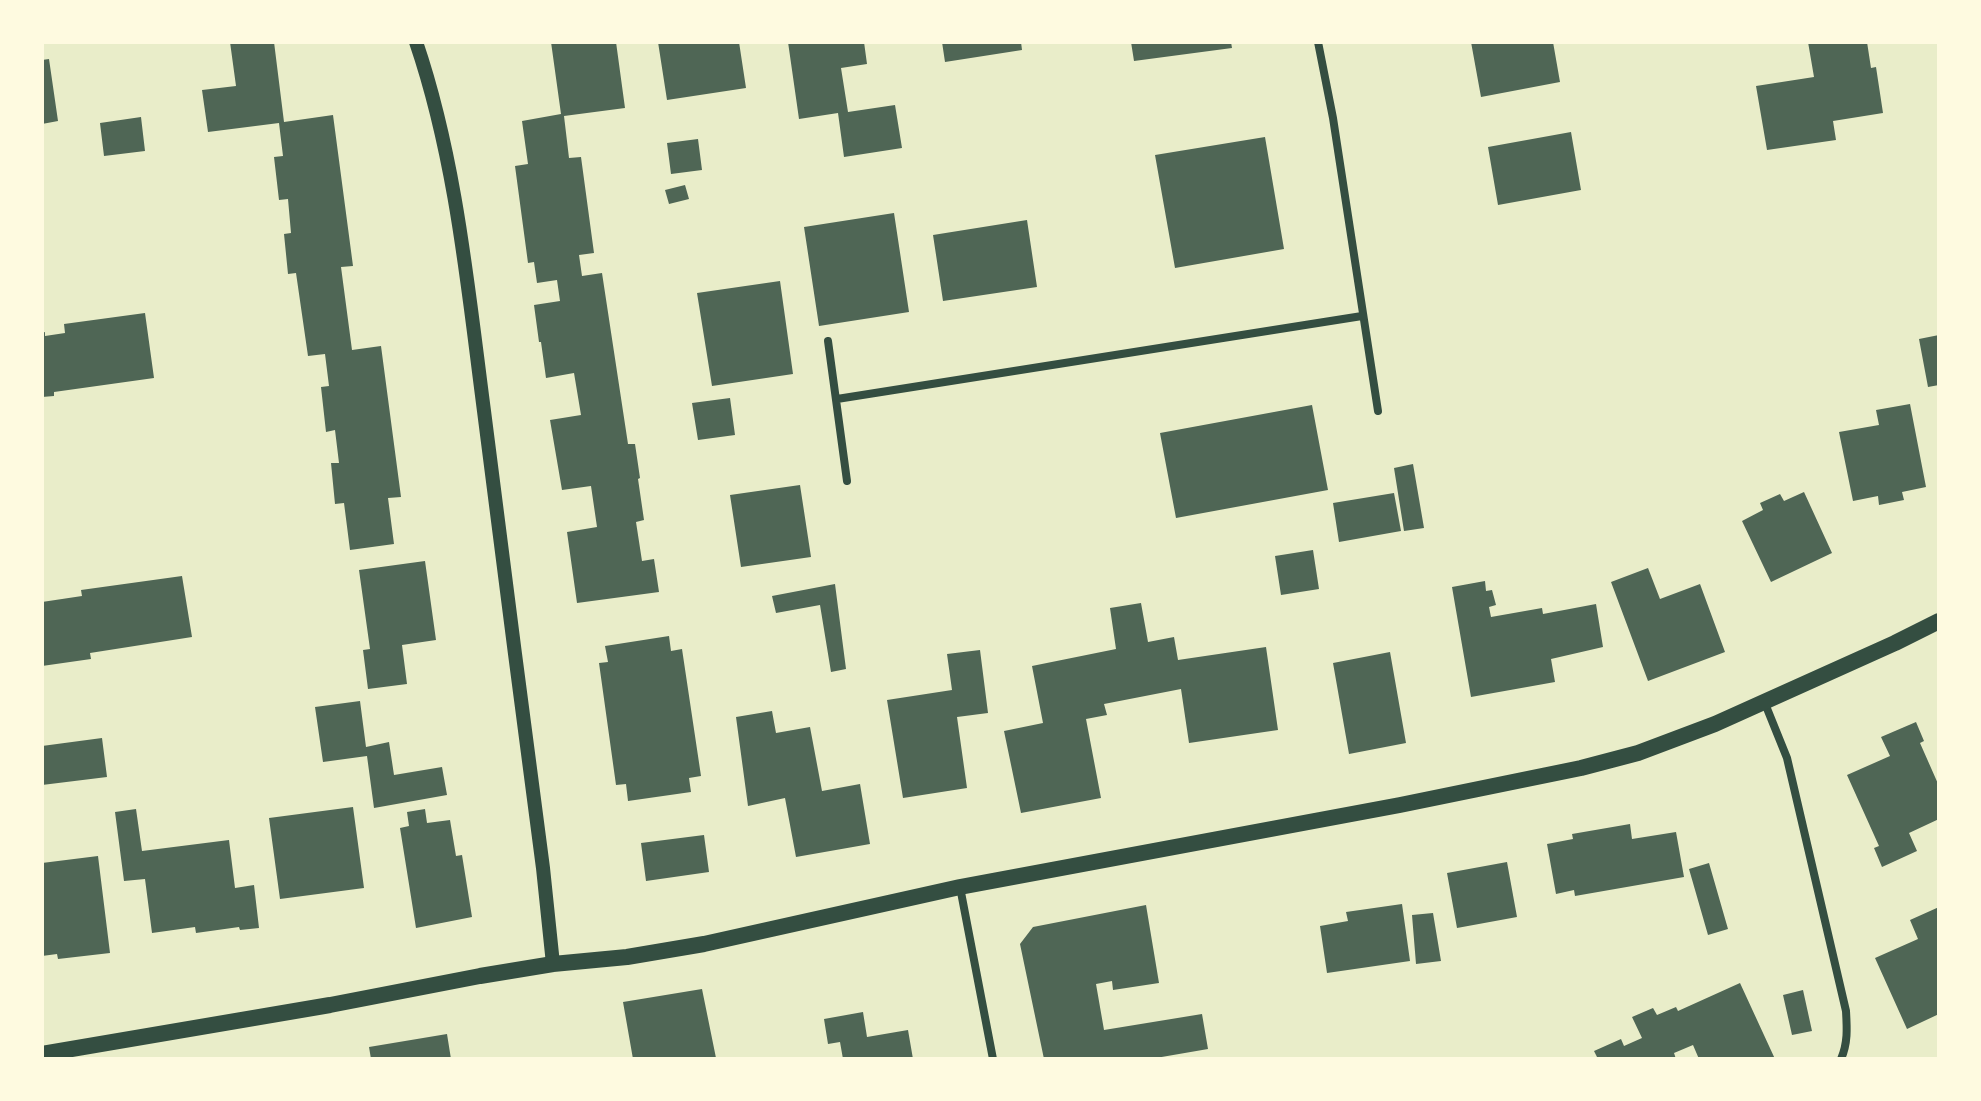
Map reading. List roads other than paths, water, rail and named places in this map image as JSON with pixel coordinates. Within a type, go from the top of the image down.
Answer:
[{"type":"main road","points":[[42,1054],[480,976],[704,944],[960,887],[1581,768],[1638,753],[1715,724],[1939,621]]},
{"type":"street","points":[[416,42],[441,130],[464,255],[553,964]]},
{"type":"street","points":[[1318,42],[1333,118],[1378,411]]},
{"type":"street","points":[[837,399],[1362,316]]},
{"type":"street","points":[[828,341],[847,481]]},
{"type":"street","points":[[1764,701],[1787,758],[1846,1011],[1846,1049],[1841,1059]]},
{"type":"street","points":[[960,887],[993,1059]]}]
